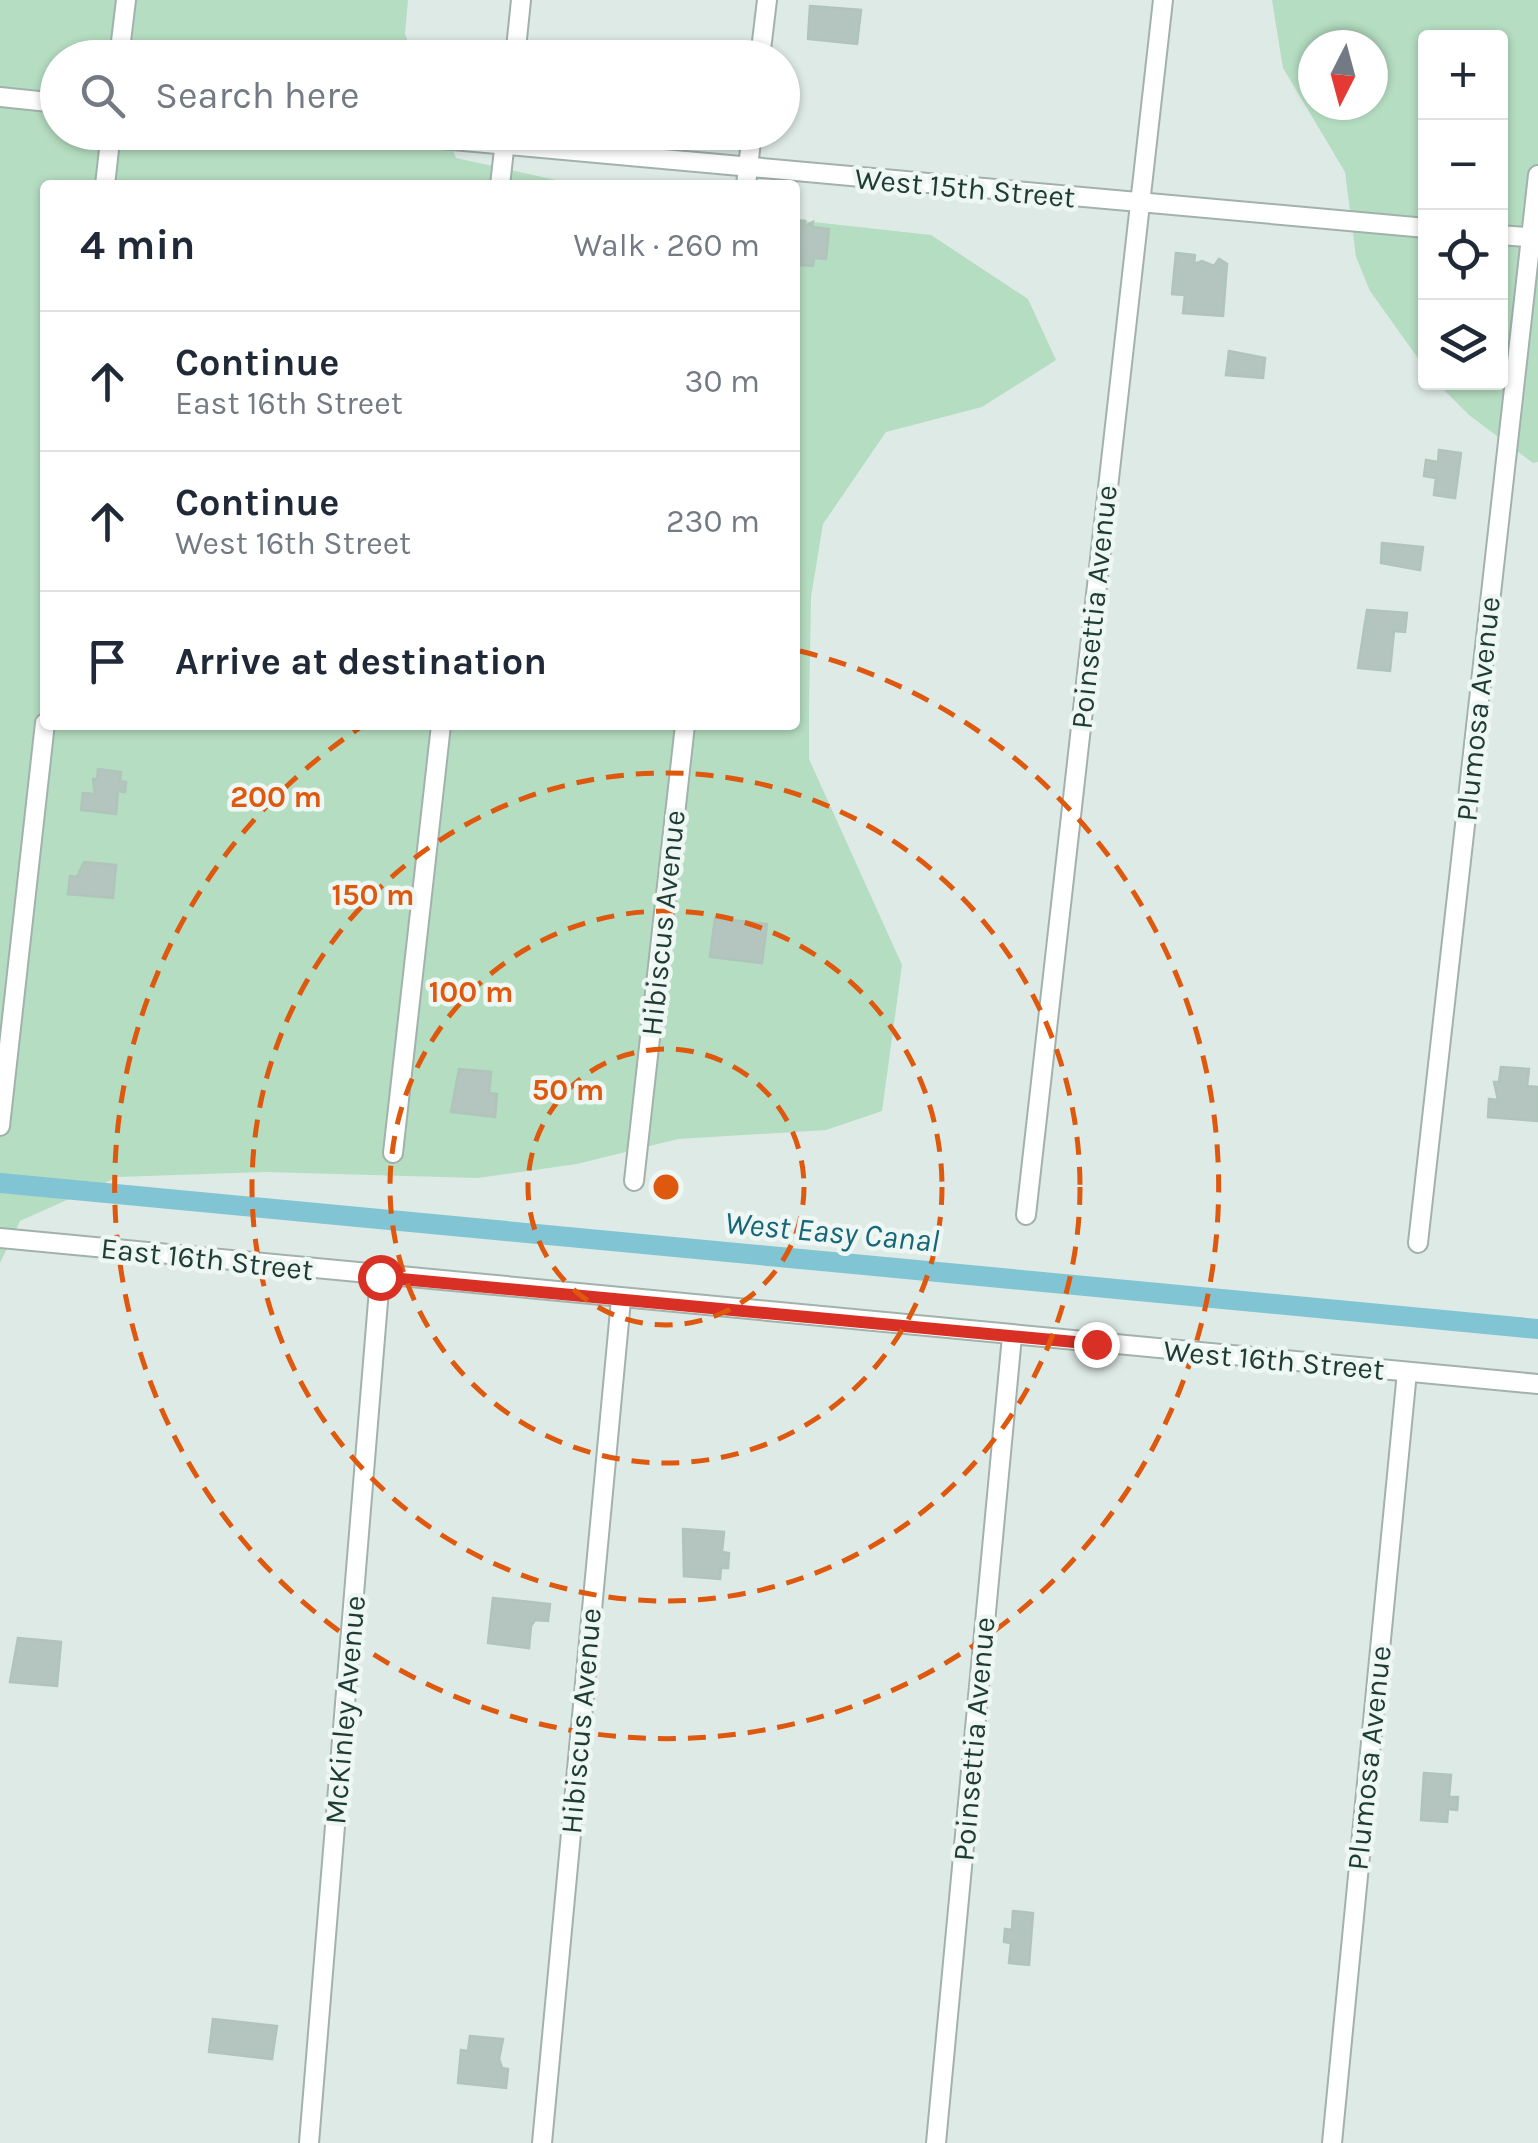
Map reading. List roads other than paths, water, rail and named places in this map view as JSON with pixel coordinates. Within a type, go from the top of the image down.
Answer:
[{"type":"street","points":[[122,40],[126,0]]},
{"type":"street","points":[[516,40],[521,0]]},
{"type":"street","points":[[762,40],[767,0]]},
{"type":"street","name":"Poinsettia Avenue","points":[[1026,1215],[1163,0]]},
{"type":"street","points":[[0,97],[40,101]]},
{"type":"street","points":[[106,180],[109,150]]},
{"type":"street","points":[[501,180],[505,150]]},
{"type":"street","name":"West 15th Street","points":[[576,150],[747,177],[792,180]]},
{"type":"street","points":[[747,177],[750,150]]},
{"type":"street","name":"Plumosa Avenue","points":[[1418,1242],[1534,238],[1538,175]]},
{"type":"street","name":"West 15th Street","points":[[800,181],[1140,203],[1418,227]]},
{"type":"street","points":[[1508,235],[1534,238]]},
{"type":"street","points":[[0,1126],[44,730]]},
{"type":"street","points":[[394,1153],[440,730]]},
{"type":"street","name":"Hibiscus Avenue","points":[[634,1181],[684,730]]},
{"type":"street","name":"East 16th Street","points":[[0,1238],[473,1285]]},
{"type":"street","name":"McKinley Avenue","points":[[309,2143],[380,1277]]},
{"type":"street","name":"West 16th Street","points":[[473,1285],[1538,1384]]},
{"type":"street","name":"Hibiscus Avenue","points":[[542,2143],[621,1300]]},
{"type":"street","name":"Poinsettia Avenue","points":[[936,2143],[1012,1336]]},
{"type":"street","name":"Plumosa Avenue","points":[[1332,2143],[1406,1372]]},
{"type":"waterway","name":"West Easy Canal","points":[[0,1183],[1538,1329]]}]
